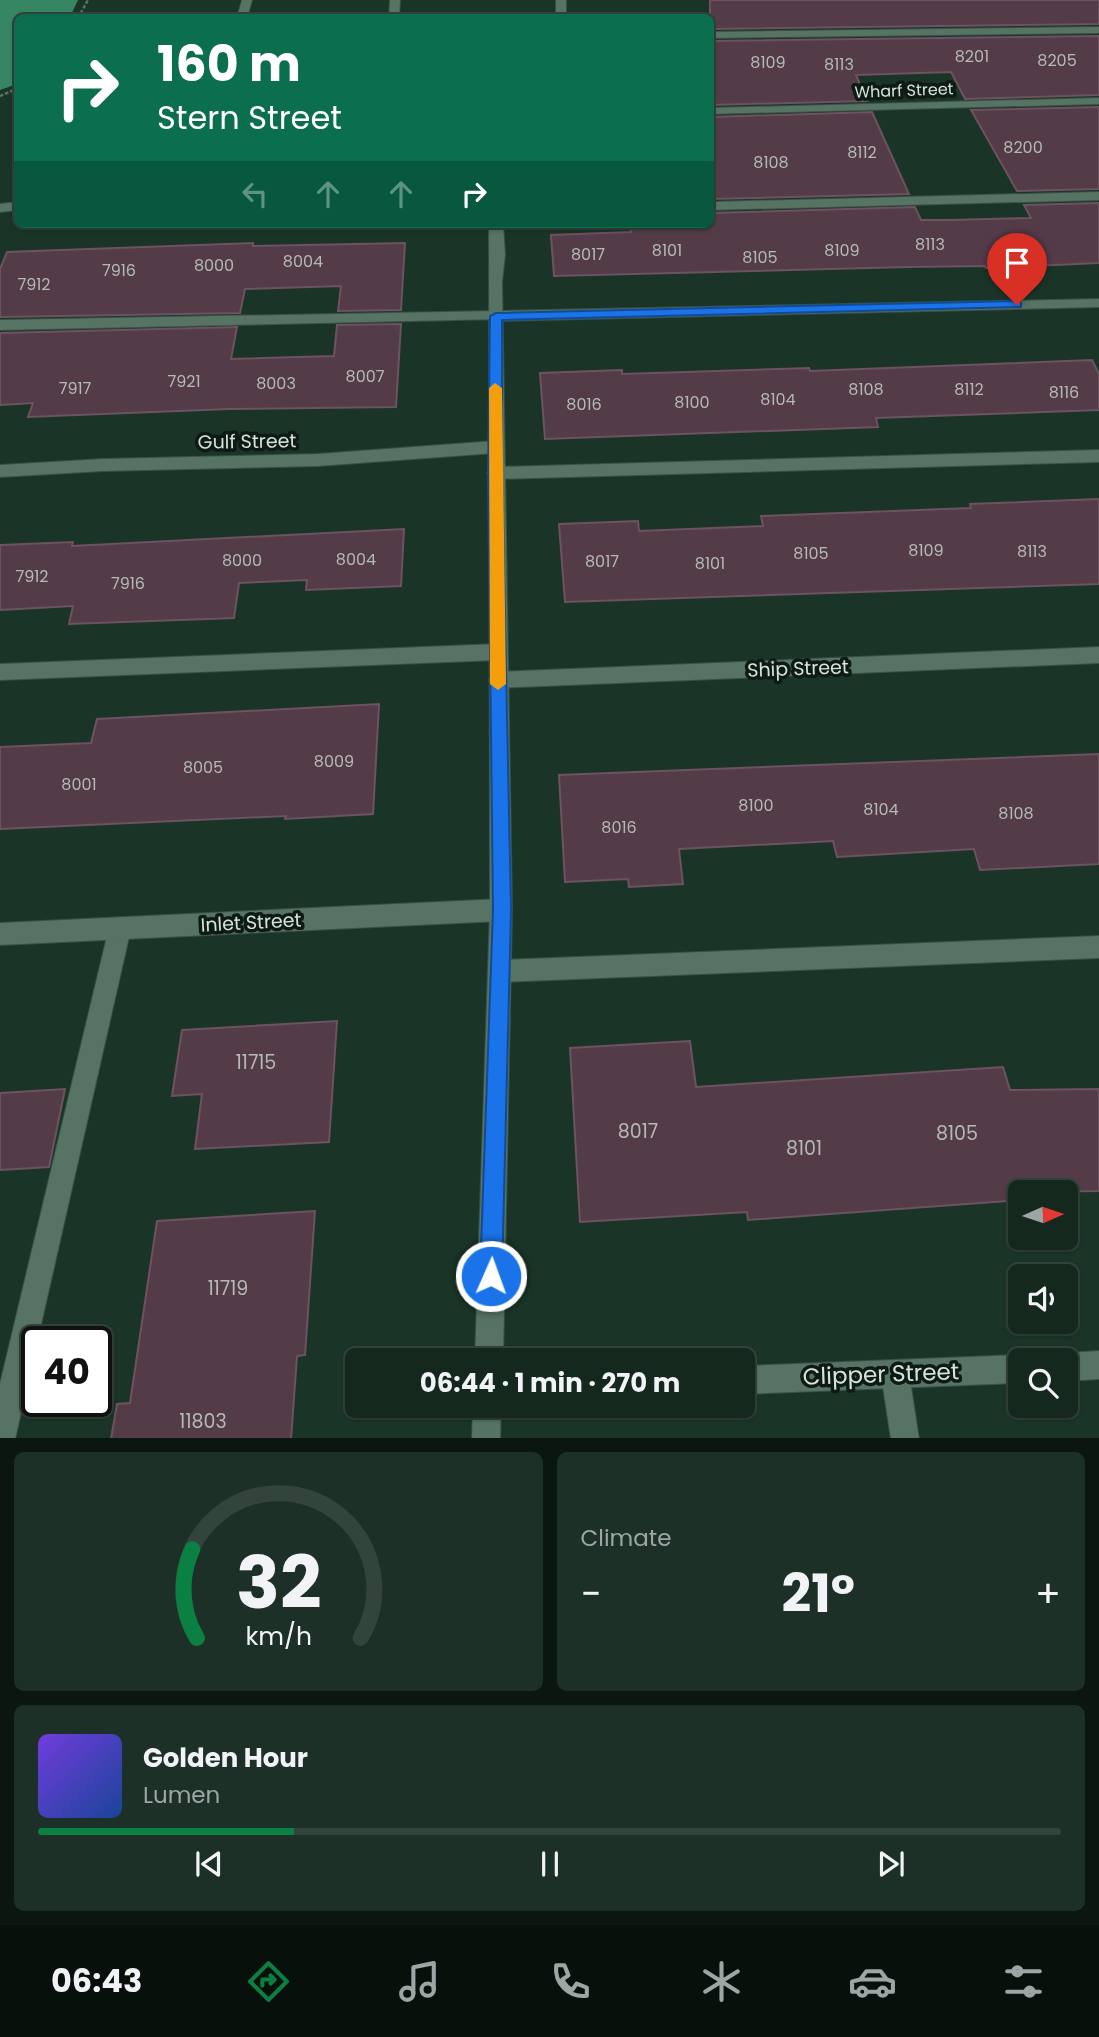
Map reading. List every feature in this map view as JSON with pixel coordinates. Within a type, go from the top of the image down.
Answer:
[{"type":"street","points":[[714,35],[1099,30]]},
{"type":"street","name":"Wharf Street","points":[[714,111],[1099,101]]},
{"type":"street","points":[[714,206],[1099,195]]},
{"type":"street","points":[[489,1348],[502,910],[495,473],[496,228]]},
{"type":"street","points":[[0,326],[1099,303]]},
{"type":"street","name":"Gulf Street","points":[[0,471],[103,465],[318,460],[495,447]]},
{"type":"street","points":[[495,473],[1099,456]]},
{"type":"street","points":[[0,671],[498,652]]},
{"type":"street","name":"Ship Street","points":[[498,680],[1099,655]]},
{"type":"street","name":"Inlet Street","points":[[0,934],[502,910]]},
{"type":"street","points":[[1,1438],[120,928]]},
{"type":"street","points":[[500,971],[1099,947]]},
{"type":"street","points":[[1078,1366],[1099,1365]]},
{"type":"street","name":"Clipper Street","points":[[755,1379],[1008,1369]]},
{"type":"street","points":[[895,1374],[905,1438]]},
{"type":"street","points":[[486,1438],[487,1418]]},
{"type":"shaded area","points":[[0,0],[78,0],[71,14],[14,14],[14,85],[0,90]]},
{"type":"building","points":[[710,0],[1099,0],[1099,24],[714,29],[714,14],[710,14]]},
{"type":"building","points":[[1099,36],[1099,95],[965,99],[951,72],[856,75],[867,101],[714,105],[714,41]]},
{"type":"building","points":[[1099,107],[1099,189],[1017,191],[971,110]]},
{"type":"building","points":[[872,112],[909,194],[714,199],[714,117]]},
{"type":"building","points":[[1099,203],[1099,263],[986,268],[908,267],[554,276],[551,235],[631,232],[630,228],[714,228],[714,213],[915,207],[921,220],[1031,218],[1024,205]]},
{"type":"building","points":[[253,243],[253,246],[405,243],[401,310],[338,311],[341,286],[245,289],[240,313],[0,317],[0,269],[7,252]]},
{"type":"building","points":[[401,324],[396,407],[229,409],[28,417],[33,403],[0,405],[0,333],[237,327],[231,359],[334,356],[337,325]]},
{"type":"building","points":[[1092,360],[1099,374],[1099,410],[876,418],[878,427],[545,439],[540,373],[622,370],[622,374],[809,368],[810,371]]},
{"type":"building","points":[[1099,499],[1099,584],[565,602],[559,524],[638,521],[639,531],[763,526],[761,516],[971,508],[970,504]]},
{"type":"building","points":[[404,529],[401,586],[306,590],[307,580],[239,583],[234,618],[69,624],[73,606],[0,610],[0,545],[73,542],[72,546]]},
{"type":"building","points":[[379,704],[373,814],[0,829],[0,747],[91,743],[97,719]]},
{"type":"building","points":[[1099,754],[1099,864],[980,870],[974,849],[837,857],[833,841],[679,849],[683,884],[629,887],[628,879],[565,882],[559,775]]},
{"type":"building","points":[[337,1021],[329,1142],[195,1149],[202,1094],[172,1096],[182,1030]]},
{"type":"building","points":[[690,1041],[696,1087],[1003,1067],[1010,1090],[1099,1089],[1099,1191],[1078,1191],[1078,1180],[1008,1180],[1008,1201],[748,1220],[747,1212],[580,1222],[570,1048]]},
{"type":"building","points":[[65,1089],[49,1167],[0,1170],[0,1093]]},
{"type":"building","points":[[315,1211],[305,1355],[297,1356],[291,1438],[111,1438],[117,1404],[130,1403],[157,1221]]},
{"type":"slow traffic","points":[[495,388],[498,684]]},
{"type":"route","points":[[491,1276],[502,910],[495,473],[496,316],[1017,305]]}]
